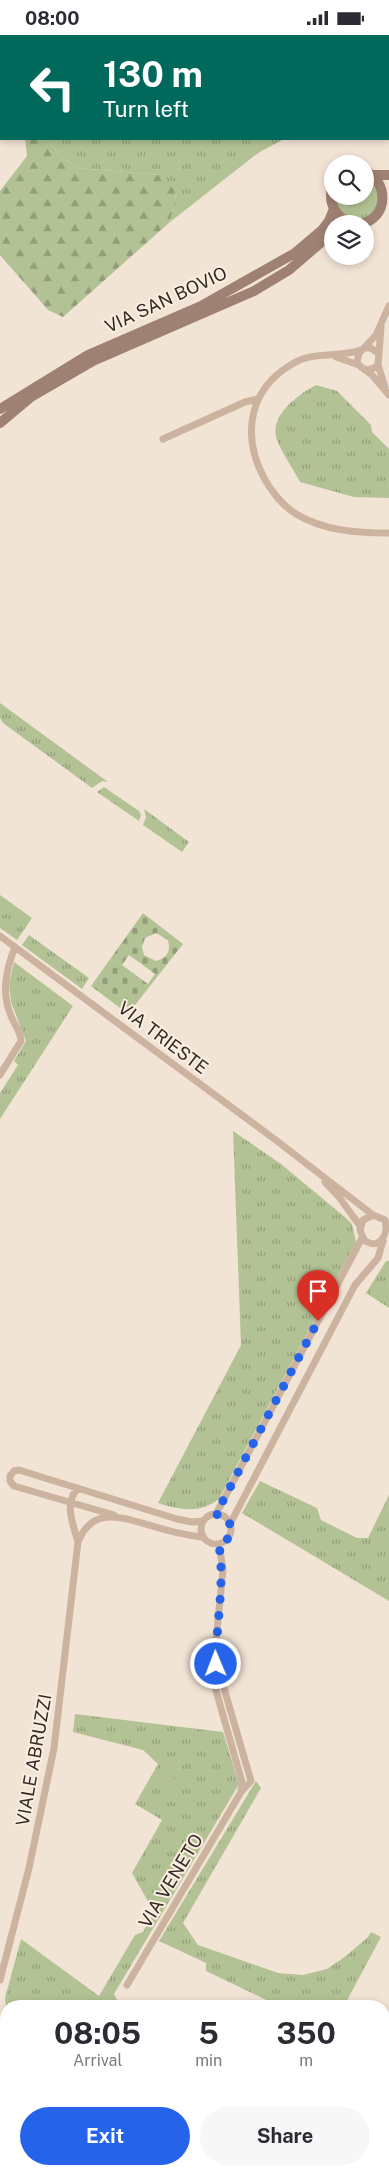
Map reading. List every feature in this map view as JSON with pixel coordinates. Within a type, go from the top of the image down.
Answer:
[{"type":"main road","points":[[374,174],[389,175]]},
{"type":"main road","points":[[374,178],[383,188],[387,198],[374,218]]},
{"type":"main road","points":[[333,205],[338,215]]},
{"type":"main road","name":"VIA SAN BOVIO","points":[[0,409],[88,355],[201,305],[295,253],[322,231],[334,209]]},
{"type":"main road","name":"VIA SAN BOVIO","points":[[0,423],[31,397],[93,361],[254,291],[289,270],[324,240]]},
{"type":"street","points":[[387,392],[362,367],[357,356],[370,343],[381,327],[389,306]]},
{"type":"street","points":[[381,327],[378,365],[387,392]]},
{"type":"street","points":[[379,354],[374,349],[362,349],[333,356],[314,357],[294,363],[274,378],[258,399],[250,437],[252,449],[268,485],[283,504],[295,514],[330,527],[349,531],[389,533]]},
{"type":"street","points":[[333,356],[362,367],[374,369],[378,365]]},
{"type":"street","points":[[163,439],[245,402],[258,399]]},
{"type":"street","name":"VIA TRIESTE","points":[[0,936],[307,1164]]},
{"type":"street","points":[[0,1075],[21,1041],[20,1034],[11,1017],[5,994],[7,971],[15,947]]},
{"type":"street","points":[[230,1524],[355,1285],[378,1257],[383,1241],[388,1233],[388,1223],[380,1217],[373,1215],[307,1164]]},
{"type":"street","points":[[216,1514],[362,1238],[360,1226],[339,1197],[307,1164]]},
{"type":"street","points":[[360,1226],[365,1219],[373,1215]]},
{"type":"street","points":[[362,1238],[372,1244],[383,1241]]},
{"type":"street","points":[[383,1241],[389,1248]]},
{"type":"street","points":[[202,1537],[200,1528],[203,1521],[210,1515],[224,1516],[230,1524],[231,1531],[228,1539],[219,1545],[211,1544],[202,1537],[182,1534],[14,1486],[10,1481],[10,1476],[14,1471],[19,1470],[176,1519],[192,1522],[203,1521]]},
{"type":"street","points":[[77,1489],[70,1502],[71,1521],[78,1542]]},
{"type":"street","points":[[78,1542],[80,1535],[91,1525],[105,1517],[116,1516]]},
{"type":"street","name":"VIALE ABRUZZI","points":[[0,1980],[29,1868],[54,1748],[78,1542]]},
{"type":"street","name":"VIA VENETO","points":[[127,1985],[241,1791],[251,1781],[216,1664],[222,1569],[219,1545]]},
{"type":"green space","points":[[25,140],[47,140],[63,158],[78,168],[161,175],[174,187],[176,195],[170,222],[63,317],[48,310],[0,255],[0,191],[27,156]]},
{"type":"green space","points":[[47,140],[282,140],[258,153],[170,222],[176,195],[161,175],[78,168],[63,158]]},
{"type":"green space","points":[[374,182],[380,190],[375,212],[370,215],[344,215],[337,205],[374,205]]},
{"type":"green space","points":[[316,385],[337,391],[371,425],[372,432],[389,449],[389,498],[354,497],[300,482],[278,442],[276,429],[278,420],[288,406]]},
{"type":"green space","points":[[0,703],[108,782],[102,781],[92,788],[3,723],[0,718]]},
{"type":"green space","points":[[104,787],[139,811],[141,815],[139,821],[97,792]]},
{"type":"green space","points":[[144,809],[189,842],[182,852],[143,825],[146,817]]},
{"type":"green space","points":[[0,895],[32,918],[17,940],[0,928]]},
{"type":"green space","points":[[143,913],[183,944],[128,1014],[91,986]],"holes":[[[156,933],[168,940],[169,947],[165,956],[156,961],[144,955],[142,947],[145,938]],[[129,955],[155,974],[148,984],[122,965]]]},
{"type":"green space","points":[[29,935],[89,978],[82,989],[22,945]]},
{"type":"green space","points":[[14,962],[73,1006],[0,1119],[0,1093],[18,1065],[14,1061],[26,1041],[11,1002],[9,983]]},
{"type":"green space","points":[[233,1131],[281,1164],[346,1218],[352,1224],[356,1242],[219,1499],[212,1504],[197,1509],[182,1509],[158,1503],[241,1345]]},
{"type":"green space","points":[[386,1261],[389,1261],[389,1308],[366,1293]]},
{"type":"green space","points":[[260,1481],[317,1508],[321,1520],[357,1538],[368,1538],[389,1495],[389,1601],[242,1513]]},
{"type":"green space","points":[[75,1714],[223,1732],[239,1784],[114,1994],[117,2000],[5,2000],[21,1939],[99,1996],[135,1935],[143,1932],[154,1912],[132,1873],[162,1820],[135,1804],[158,1764],[143,1750],[73,1732]]},
{"type":"green space","points":[[159,1769],[185,1785],[176,1800],[150,1784]]},
{"type":"green space","points":[[256,1781],[261,1788],[183,1923],[198,1945],[278,1973],[303,1975],[327,1969],[346,1956],[368,1937],[371,1932],[381,1937],[347,2000],[266,2000],[206,1971],[206,1963],[159,1941]]},
{"type":"route","points":[[216,1664],[222,1569],[219,1545],[228,1539],[231,1531],[228,1520],[224,1516],[216,1514],[318,1321]]}]
